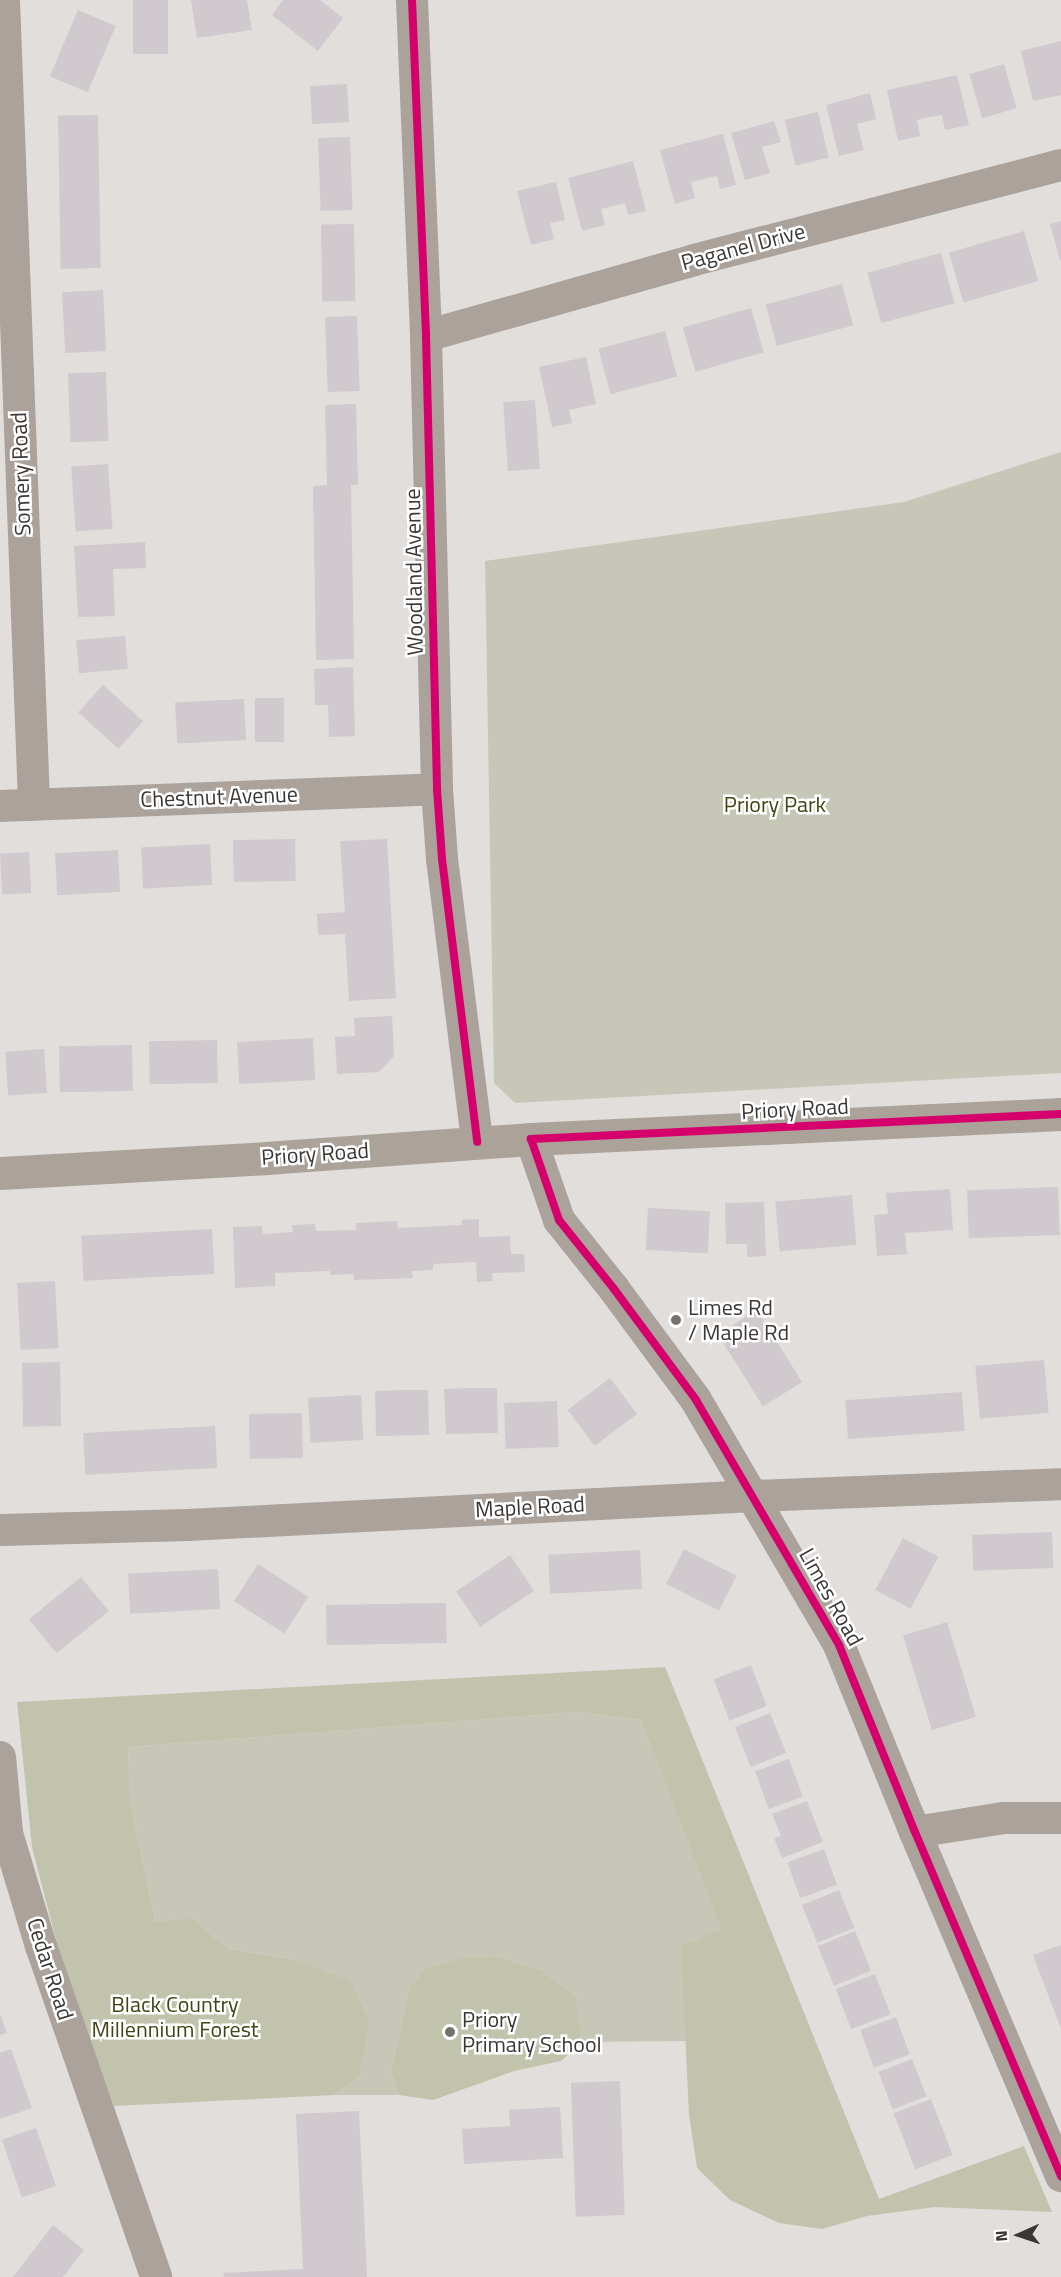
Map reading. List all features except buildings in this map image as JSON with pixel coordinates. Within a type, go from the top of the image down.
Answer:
[{"type":"main road","name":"Priory Road","points":[[0,1173],[266,1158],[531,1138],[1061,1114]]},
{"type":"street","name":"Somery Road","points":[[4,0],[34,804]]},
{"type":"street","name":"Woodland Avenue","points":[[412,0],[426,336],[437,789],[442,859],[477,1142]]},
{"type":"street","name":"Paganel Drive","points":[[426,336],[694,260],[1061,165]]},
{"type":"street","name":"Chestnut Avenue","points":[[0,806],[437,789]]},
{"type":"street","name":"Limes Road","points":[[531,1138],[558,1220],[614,1289],[696,1400],[839,1645],[915,1832],[1061,2176]]},
{"type":"street","name":"Maple Road","points":[[0,1530],[188,1525],[754,1496],[1061,1484]]},
{"type":"street","name":"Cedar Road","points":[[0,1757],[7,1833],[41,1947],[156,2277]]},
{"type":"street","points":[[915,1832],[1003,1818],[1061,1818]]},
{"type":"green space","name":"Priory Park","points":[[1061,452],[1061,1073],[515,1103],[494,1083],[485,561],[904,502]]},
{"type":"green space","name":"Black Country Millennium Forest","points":[[665,1667],[879,2199],[1024,2146],[1052,2212],[935,2207],[867,2216],[822,2229],[779,2223],[730,2200],[697,2168],[689,2115],[681,1946],[722,1930],[641,1720],[576,1712],[128,1747],[130,1801],[155,1921],[192,1918],[228,1949],[295,1960],[351,1981],[370,2023],[360,2075],[335,2095],[114,2106],[61,1959],[32,1847],[17,1702]]},
{"type":"green space","points":[[576,1712],[641,1720],[723,1931],[682,1946],[686,2041],[582,2042],[576,1997],[541,1970],[499,1957],[409,1989],[391,2072],[399,2095],[335,2095],[360,2075],[370,2023],[351,1982],[295,1960],[228,1949],[192,1918],[155,1921],[130,1801],[128,1747]]},
{"type":"green space","points":[[499,1957],[541,1970],[576,1997],[582,2042],[561,2061],[514,2071],[433,2100],[399,2095],[391,2072],[409,1989],[427,1968],[463,1958]]},
{"type":"cycle path","points":[[412,0],[426,336],[437,789],[442,859],[477,1142]]},
{"type":"cycle path","points":[[1061,1114],[531,1139],[559,1220],[614,1289],[696,1400],[839,1645],[915,1832],[1061,2176]]},
{"type":"place","name":"Limes Rd / Maple Rd","points":[[676,1320]]},
{"type":"place","name":"Priory Primary School","points":[[450,2032]]}]
